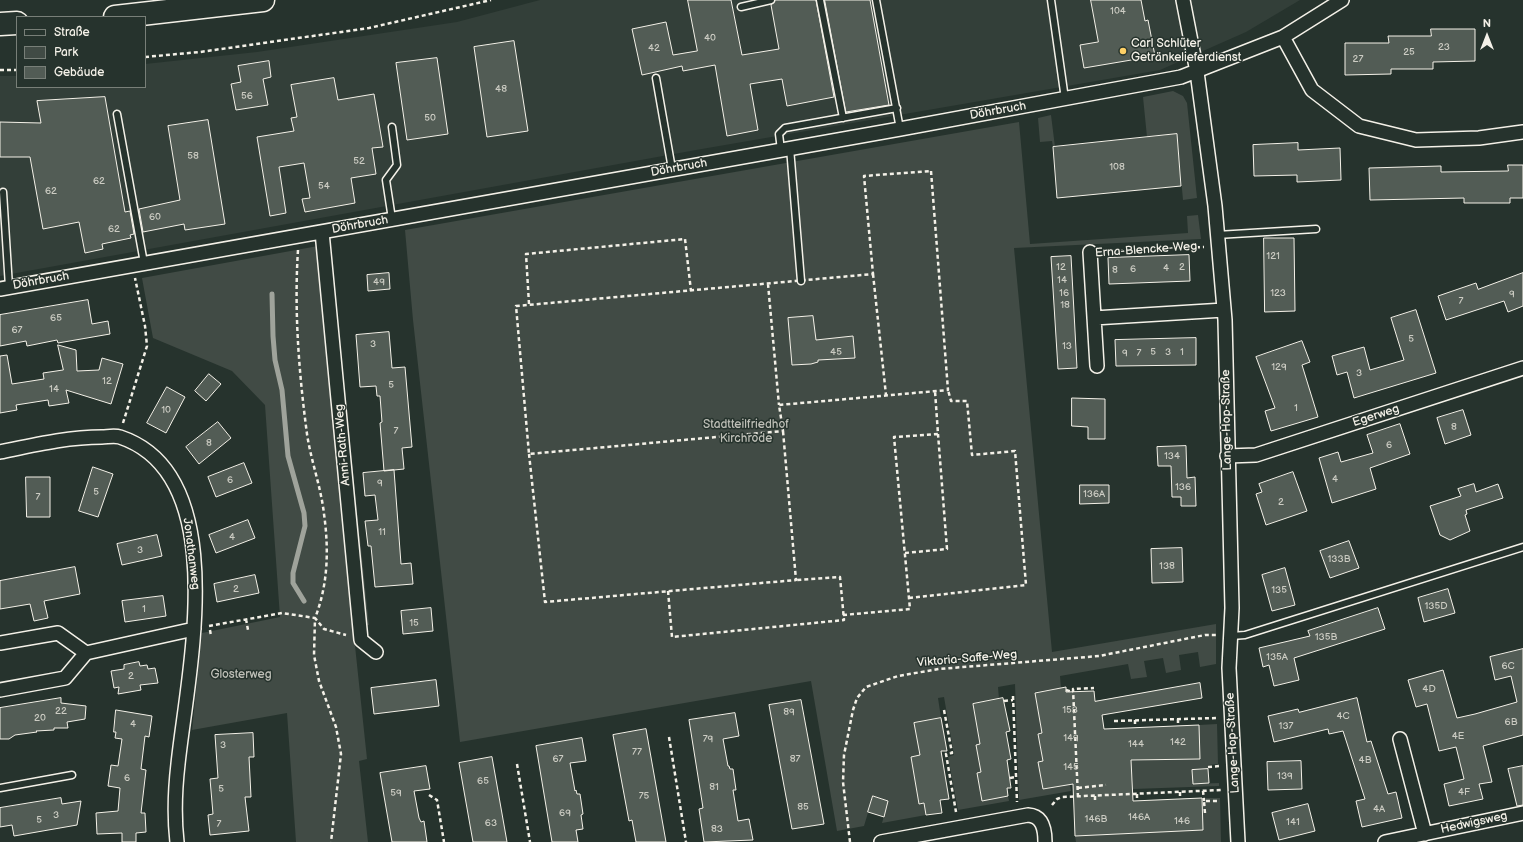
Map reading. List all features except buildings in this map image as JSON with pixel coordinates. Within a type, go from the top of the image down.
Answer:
[{"type":"highway","points":[[124,16],[263,0]]},
{"type":"highway","points":[[0,24],[16,23]]},
{"type":"street","name":"Lange-Hop-Straße","points":[[1184,0],[1197,72],[1224,310],[1232,608],[1229,668],[1238,842]]},
{"type":"street","name":"Döhrbruch","points":[[5,288],[900,129],[1181,77],[1283,37],[1342,0]]},
{"type":"street","points":[[1283,37],[1312,90],[1360,126],[1416,140],[1479,138],[1523,132]]},
{"type":"street","name":"Anni-Rath-Weg","points":[[322,232],[361,640]]},
{"type":"street","name":"Erna-Blencke-Weg","points":[[1090,252],[1097,366]]},
{"type":"street","points":[[1094,318],[1224,310]]},
{"type":"street","name":"Egerweg","points":[[1227,456],[1256,455],[1523,368]]},
{"type":"street","name":"Jonathanweg","points":[[0,452],[79,437],[118,436],[138,445],[158,461],[177,488],[189,523],[195,569],[196,600],[194,629]]},
{"type":"street","points":[[0,690],[64,678],[86,654],[194,629],[177,765],[174,814],[177,842]]},
{"type":"street","points":[[0,643],[58,633],[86,654]]},
{"type":"street","points":[[361,640],[376,652]]},
{"type":"street","name":"Hedwigsweg","points":[[1400,739],[1425,834]]},
{"type":"street","name":"Hedwigsweg","points":[[1385,842],[1523,813]]},
{"type":"street","points":[[881,842],[1028,815],[1036,817],[1042,822],[1045,842]]},
{"type":"lane","points":[[741,7],[771,0]]},
{"type":"lane","points":[[820,0],[843,118]]},
{"type":"lane","points":[[876,0],[900,129]]},
{"type":"lane","points":[[1051,0],[1064,99]]},
{"type":"lane","points":[[656,78],[672,169]]},
{"type":"lane","points":[[801,281],[786,149],[779,134],[785,128],[897,108]]},
{"type":"lane","points":[[117,114],[138,264]]},
{"type":"lane","points":[[392,127],[397,165],[386,180],[392,219]]},
{"type":"lane","points":[[2,192],[5,288]]},
{"type":"lane","points":[[1217,240],[1316,229]]},
{"type":"lane","points":[[1231,636],[1245,635],[1523,547]]},
{"type":"lane","points":[[0,788],[72,775]]},
{"type":"path","points":[[146,57],[207,51],[369,28],[491,0]]},
{"type":"path","points":[[0,70],[16,70]]},
{"type":"path","points":[[886,395],[864,176],[931,171],[948,390],[951,401],[967,401],[972,455],[1015,451],[1026,585],[909,598]]},
{"type":"path","points":[[298,236],[297,264],[300,383],[308,445],[324,514],[328,561],[322,601],[315,618],[314,655],[319,681],[337,734],[341,754],[331,842]]},
{"type":"path","points":[[529,304],[526,254],[685,239],[691,291]]},
{"type":"path","name":"Erna-Blencke-Weg","points":[[1090,252],[1217,240]]},
{"type":"path","points":[[118,436],[147,346],[138,264]]},
{"type":"path","points":[[668,591],[672,637],[844,620],[840,577],[796,580],[668,591],[545,602],[529,454],[516,306],[873,274]]},
{"type":"path","points":[[768,284],[796,580]]},
{"type":"path","points":[[779,405],[948,390]]},
{"type":"path","points":[[905,552],[946,549],[935,391]]},
{"type":"path","points":[[529,454],[782,431]]},
{"type":"path","points":[[843,614],[910,609],[894,437],[938,434]]},
{"type":"path","points":[[194,629],[282,613],[315,618],[324,629],[361,640]]},
{"type":"path","points":[[246,619],[248,630]]},
{"type":"path","name":"Viktoria-Saffe-Weg","points":[[850,842],[843,782],[844,755],[853,710],[857,698],[866,687],[898,676],[939,669],[1099,656],[1205,635],[1231,636]]},
{"type":"path","points":[[1078,797],[1076,744],[1073,716],[1073,689],[1094,688]]},
{"type":"path","points":[[1066,690],[1073,692]]},
{"type":"path","points":[[1013,696],[1016,802]]},
{"type":"path","points":[[1004,701],[1013,700]]},
{"type":"path","points":[[944,710],[952,753],[946,754],[956,812]]},
{"type":"path","points":[[1114,721],[1219,718]]},
{"type":"path","points":[[1178,719],[1178,726]]},
{"type":"path","points":[[1008,721],[1014,720]]},
{"type":"path","points":[[1135,720],[1135,727]]},
{"type":"path","points":[[943,727],[947,726]]},
{"type":"path","points":[[1009,728],[1014,727]]},
{"type":"path","points":[[669,737],[686,842]]},
{"type":"path","points":[[1071,738],[1075,737]]},
{"type":"path","points":[[945,741],[950,740]]},
{"type":"path","points":[[1072,745],[1076,744]]},
{"type":"path","points":[[1009,749],[1015,748]]},
{"type":"path","points":[[1010,756],[1015,756]]},
{"type":"path","points":[[943,761],[947,760]]},
{"type":"path","points":[[517,764],[530,842]]},
{"type":"path","points":[[1071,767],[1077,766]]},
{"type":"path","points":[[1208,767],[1220,766]]},
{"type":"path","points":[[1072,773],[1077,772]]},
{"type":"path","points":[[946,777],[950,776]]},
{"type":"path","points":[[1010,778],[1016,777]]},
{"type":"path","points":[[1011,784],[1016,784]]},
{"type":"path","points":[[1078,788],[1106,785]]},
{"type":"path","points":[[1052,805],[1059,798],[1221,790]]},
{"type":"path","points":[[948,792],[952,791]]},
{"type":"path","points":[[1204,791],[1204,812]]},
{"type":"path","points":[[1180,792],[1180,799]]},
{"type":"path","points":[[1137,794],[1137,801]]},
{"type":"path","points":[[429,795],[437,800],[444,842]]},
{"type":"path","points":[[1095,796],[1095,803]]},
{"type":"path","points":[[1204,801],[1218,801]]},
{"type":"shaded area","points":[[540,0],[1300,0],[1246,32],[1160,70],[696,150],[0,276],[0,76],[16,76],[16,88],[146,88],[146,64],[257,52],[457,22]]},
{"type":"green space","points":[[1173,91],[1183,96],[1187,103],[1197,198],[1183,200],[1177,134],[1147,137],[1143,97]]},
{"type":"green space","points":[[1051,115],[1055,147],[1053,147],[1052,141],[1040,142],[1038,118]]},
{"type":"green space","name":"Stadtteilfriedhof Kirchrode","points":[[1019,122],[1030,244],[1188,233],[1187,216],[1198,215],[1201,239],[1014,248],[1052,652],[1216,624],[1216,664],[1200,667],[1198,652],[1179,655],[1181,670],[1166,673],[1163,658],[1144,661],[1147,677],[1131,679],[1128,664],[1060,676],[1061,688],[1035,692],[1042,733],[1038,734],[1043,761],[1043,789],[1070,785],[1071,791],[1019,800],[1015,684],[998,687],[999,699],[973,704],[980,744],[976,745],[981,772],[977,773],[982,800],[1008,796],[1009,801],[958,810],[948,757],[954,755],[944,697],[938,698],[941,718],[915,723],[920,755],[911,757],[920,804],[924,803],[926,815],[882,823],[888,801],[873,796],[864,826],[837,831],[811,681],[460,742],[413,320],[405,230]]},
{"type":"green space","name":"Glosterweg","points":[[329,244],[369,625],[353,627],[367,759],[359,761],[368,842],[296,842],[287,713],[192,730],[202,633],[280,617],[265,405],[232,371],[153,338],[142,278]]},
{"type":"green space","points":[[1217,724],[1218,764],[1208,765],[1208,769],[1192,770],[1193,784],[1219,783],[1219,786],[1133,789],[1132,774],[1116,774],[1115,761],[1199,759],[1199,725]]},
{"type":"green space","points":[[1202,798],[1220,798],[1221,842],[1076,842],[1075,836],[1203,830]]},
{"type":"waterway","points":[[272,294],[275,360],[282,390],[288,456],[304,513],[305,526],[293,573],[293,583],[304,601]]},
{"type":"place","name":"Carl Schlüter Getränkelieferdienst","points":[[1123,51]]}]
